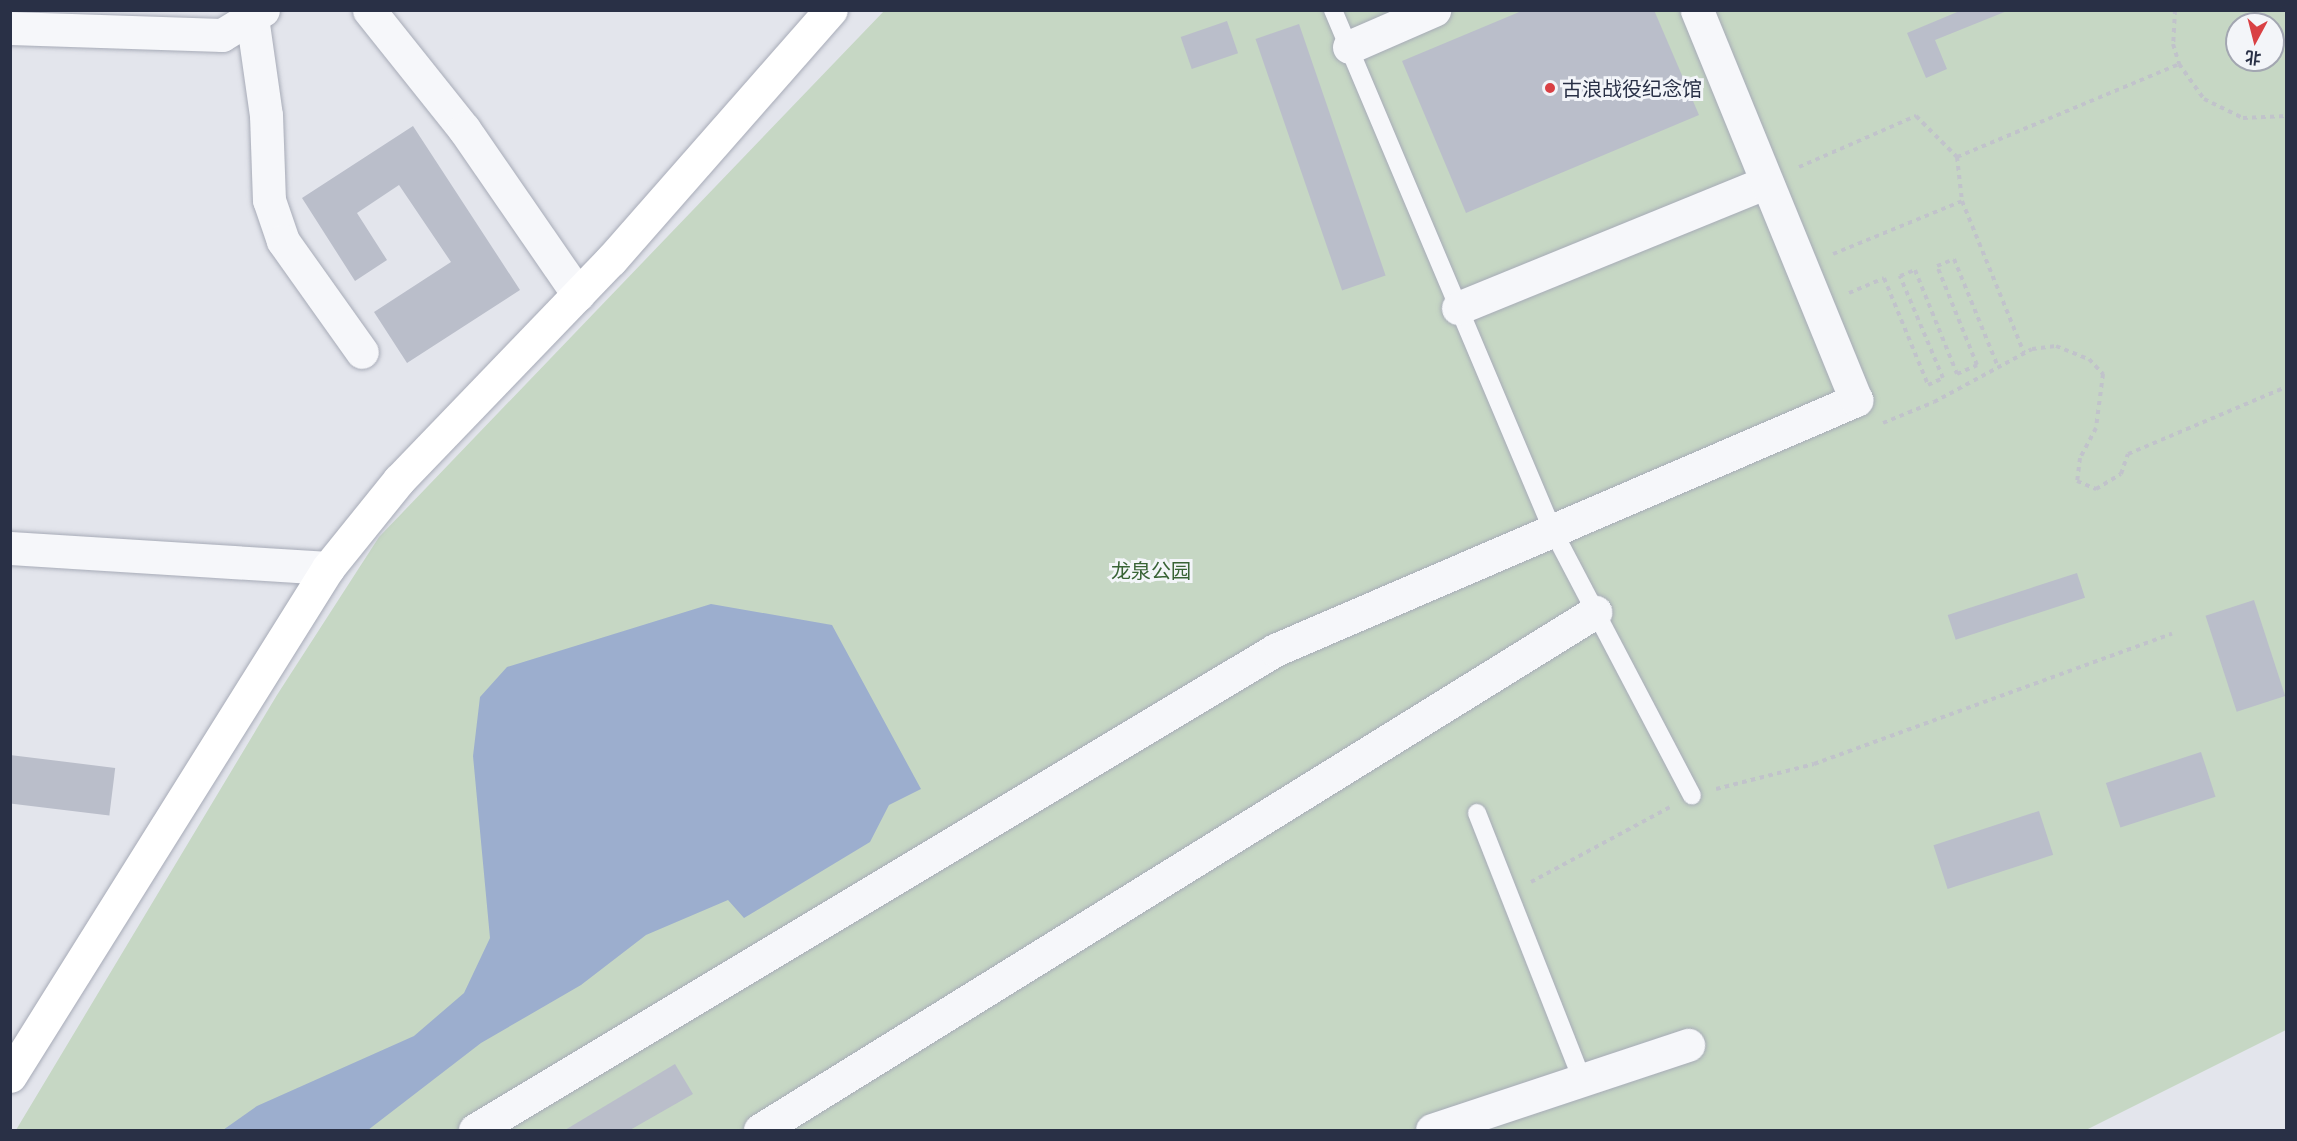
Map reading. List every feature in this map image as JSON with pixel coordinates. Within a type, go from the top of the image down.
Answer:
[{"type":"street","points":[[369,10],[464,129],[578,294]]},
{"type":"street","points":[[10,1076],[328,568],[399,480],[578,294],[831,10]]},
{"type":"street","points":[[1349,46],[1434,10]]},
{"type":"street","points":[[476,1131],[1275,650],[1856,400],[1696,10]]},
{"type":"street","points":[[10,28],[222,35],[258,14],[266,115],[269,200],[283,240],[362,352]]},
{"type":"street","points":[[1458,308],[1766,182]]},
{"type":"street","points":[[10,548],[328,568]]},
{"type":"street","points":[[760,1131],[1595,612]]},
{"type":"street","points":[[1432,1131],[1688,1045]]},
{"type":"lane","points":[[1334,10],[1552,529],[1692,796]]},
{"type":"lane","points":[[1477,813],[1582,1080]]},
{"type":"path","points":[[2175,10],[2174,44],[2179,64],[2204,99],[2223,111],[2265,120],[2286,117]]},
{"type":"path","points":[[1958,157],[2179,64]]},
{"type":"path","points":[[1766,182],[1916,116],[1958,157],[1962,201],[2024,353]]},
{"type":"path","points":[[1802,267],[1962,201]]},
{"type":"path","points":[[1818,305],[1884,278],[1928,384],[1943,378],[1900,276],[1915,270],[1958,374],[1977,365],[1937,266],[1954,259],[1998,367]]},
{"type":"path","points":[[1880,424],[2024,353],[2056,346],[2090,359],[2103,374],[2096,428],[2080,458],[2077,481],[2096,489],[2121,474],[2128,454],[2286,387]]},
{"type":"path","points":[[1509,894],[1692,796],[1814,765],[2172,634]]},
{"type":"green space","name":"龙泉公园","points":[[884,11],[2286,11],[2286,1030],[2086,1130],[16,1130],[277,695],[379,537]]},
{"type":"water","points":[[711,604],[832,625],[921,789],[889,805],[870,842],[744,918],[728,900],[646,935],[581,985],[481,1043],[368,1130],[223,1130],[257,1106],[414,1036],[464,993],[490,938],[473,756],[480,697],[507,667]]},
{"type":"building","name":"古浪战役纪念馆","points":[[1524,10],[1654,10],[1699,115],[1466,213],[1402,61]]},
{"type":"building","points":[[1962,10],[2007,11],[1935,40],[1947,69],[1926,78],[1907,33]]},
{"type":"building","points":[[1227,21],[1238,53],[1192,69],[1181,37]]},
{"type":"building","points":[[1299,24],[1386,276],[1342,290],[1256,39]]},
{"type":"building","points":[[413,126],[520,290],[407,363],[374,312],[451,262],[399,185],[357,213],[387,260],[355,281],[302,198]]},
{"type":"building","points":[[2077,573],[2085,598],[1956,640],[1948,615]]},
{"type":"building","points":[[2254,600],[2285,696],[2237,712],[2205,616]]},
{"type":"building","points":[[2201,752],[2216,797],[2120,828],[2106,783]]},
{"type":"building","points":[[10,755],[115,768],[109,816],[10,803]]},
{"type":"building","points":[[2039,811],[2053,855],[1948,889],[1933,845]]},
{"type":"building","points":[[675,1064],[693,1094],[630,1130],[565,1130]]},
{"type":"place","name":"古浪战役纪念馆","points":[[1550,88]]}]
